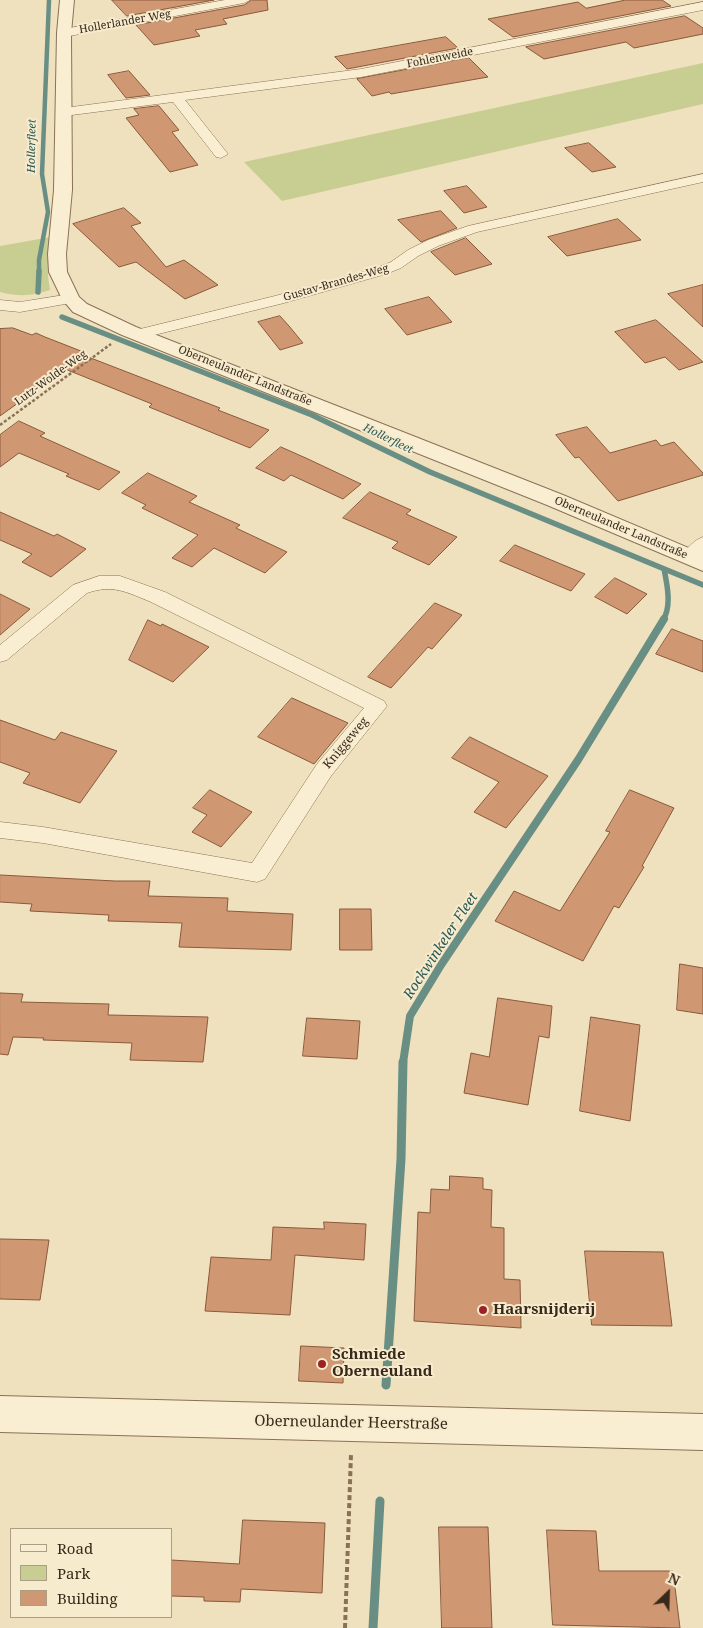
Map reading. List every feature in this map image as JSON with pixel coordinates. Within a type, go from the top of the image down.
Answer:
[{"type":"street","name":"Oberneulander Landstraße","points":[[66,0],[63,190],[57,254],[58,272],[71,299],[80,308],[94,316],[138,334],[555,500],[699,555]]},
{"type":"street","name":"Hollerlander Weg","points":[[64,32],[244,0]]},
{"type":"street","name":"Fohlenweide","points":[[64,112],[361,73],[703,6]]},
{"type":"street","points":[[176,97],[221,154]]},
{"type":"street","name":"Gustav-Brandes-Weg","points":[[138,334],[279,300],[381,271],[396,266],[413,253],[433,243],[474,229],[703,178]]},
{"type":"street","points":[[0,305],[20,307],[71,299]]},
{"type":"street","name":"Kniggeweg","points":[[0,655],[80,589],[99,582],[120,582],[158,597],[377,706],[324,770],[257,873],[43,835],[0,830]]},
{"type":"street","name":"Oberneulander Heerstraße","points":[[0,1414],[703,1432]]},
{"type":"path","name":"Lutz-Wolde-Weg","points":[[0,425],[111,344]]},
{"type":"path","points":[[345,1628],[352,1423]]},
{"type":"green space","points":[[703,63],[703,104],[282,201],[244,162]]},
{"type":"green space","points":[[51,237],[48,276],[50,290],[25,295],[0,292],[0,246]]},
{"type":"building","points":[[112,0],[214,0],[127,16]]},
{"type":"building","points":[[252,0],[267,0],[268,10],[223,19],[227,24],[195,30],[200,36],[154,45],[136,25],[244,5]]},
{"type":"building","points":[[626,0],[662,0],[671,6],[513,37],[488,19],[578,2],[586,8]]},
{"type":"building","points":[[685,16],[703,28],[703,34],[634,48],[626,42],[544,59],[526,47]]},
{"type":"building","points":[[446,37],[458,48],[347,69],[335,57]]},
{"type":"building","points":[[469,58],[488,77],[372,96],[357,79]]},
{"type":"building","points":[[129,71],[150,95],[126,98],[108,75]]},
{"type":"building","points":[[159,106],[179,130],[172,132],[198,165],[170,172],[126,118],[139,115],[134,109]]},
{"type":"building","points":[[589,143],[616,167],[592,172],[565,148]]},
{"type":"building","points":[[467,186],[487,207],[464,213],[444,191]]},
{"type":"building","points":[[124,208],[141,223],[131,226],[166,267],[184,260],[218,285],[185,299],[136,262],[119,267],[73,224]]},
{"type":"building","points":[[441,211],[457,228],[421,242],[398,220]]},
{"type":"building","points":[[618,219],[641,240],[567,256],[548,237]]},
{"type":"building","points":[[466,238],[492,264],[455,275],[431,252]]},
{"type":"building","points":[[703,285],[703,327],[668,294]]},
{"type":"building","points":[[429,297],[452,322],[407,335],[385,309]]},
{"type":"building","points":[[280,316],[303,343],[280,350],[258,322]]},
{"type":"building","points":[[656,320],[703,362],[679,370],[665,357],[645,363],[615,332]]},
{"type":"building","points":[[13,328],[32,335],[36,333],[86,353],[83,355],[220,408],[218,410],[269,430],[250,448],[149,407],[152,404],[65,369],[0,416],[0,329]]},
{"type":"building","points":[[19,421],[45,433],[40,436],[120,472],[99,490],[66,476],[69,474],[19,453],[0,467],[0,435]]},
{"type":"building","points":[[587,427],[610,453],[656,440],[661,446],[674,442],[703,475],[618,501],[579,457],[575,458],[556,435]]},
{"type":"building","points":[[281,447],[361,484],[343,499],[291,475],[284,481],[256,468]]},
{"type":"building","points":[[148,473],[197,496],[189,502],[240,525],[236,528],[287,552],[265,573],[214,548],[192,567],[172,558],[198,535],[142,508],[146,505],[122,493]]},
{"type":"building","points":[[370,492],[411,510],[406,514],[457,537],[429,565],[392,548],[398,542],[343,518]]},
{"type":"building","points":[[0,512],[54,536],[57,534],[86,549],[51,577],[22,562],[32,554],[0,540]]},
{"type":"building","points":[[515,545],[585,574],[571,591],[500,561]]},
{"type":"building","points":[[615,578],[647,594],[627,614],[595,597]]},
{"type":"building","points":[[0,594],[30,609],[0,635]]},
{"type":"building","points":[[435,603],[462,615],[432,649],[428,647],[391,688],[368,677]]},
{"type":"building","points":[[148,620],[161,626],[162,624],[209,647],[173,682],[129,660]]},
{"type":"building","points":[[672,629],[703,641],[703,672],[656,654]]},
{"type":"building","points":[[292,698],[348,723],[314,764],[258,737]]},
{"type":"building","points":[[0,720],[55,740],[61,732],[117,751],[80,803],[23,783],[30,773],[0,762]]},
{"type":"building","points":[[470,737],[548,776],[506,828],[474,812],[499,782],[452,758]]},
{"type":"building","points":[[210,790],[252,812],[221,847],[192,832],[207,815],[193,808]]},
{"type":"building","points":[[630,790],[674,808],[642,866],[644,867],[619,908],[614,906],[583,961],[495,921],[514,891],[560,911],[610,832],[606,831]]},
{"type":"building","points":[[0,875],[150,881],[148,896],[228,898],[227,911],[293,914],[291,950],[179,947],[182,923],[108,921],[109,915],[30,911],[32,904],[0,902]]},
{"type":"building","points":[[340,909],[371,909],[372,950],[340,950]]},
{"type":"building","points":[[680,964],[703,968],[703,1014],[677,1010]]},
{"type":"building","points":[[0,993],[23,994],[21,1002],[109,1004],[108,1015],[208,1017],[203,1062],[130,1060],[132,1043],[43,1040],[44,1038],[13,1037],[8,1055],[0,1054]]},
{"type":"building","points":[[498,998],[552,1006],[549,1038],[539,1036],[528,1105],[464,1093],[471,1053],[489,1057]]},
{"type":"building","points":[[591,1017],[640,1025],[630,1121],[580,1111]]},
{"type":"building","points":[[307,1018],[360,1021],[357,1059],[303,1056]]},
{"type":"building","points":[[450,1176],[483,1178],[483,1189],[492,1190],[491,1227],[504,1228],[504,1279],[520,1280],[521,1328],[414,1321],[418,1212],[430,1213],[431,1189],[449,1190]]},
{"type":"building","points":[[324,1222],[366,1224],[364,1260],[295,1255],[290,1315],[205,1311],[211,1257],[271,1260],[273,1227],[324,1229]]},
{"type":"building","points":[[0,1239],[49,1240],[40,1300],[0,1299]]},
{"type":"building","points":[[585,1251],[663,1252],[672,1326],[592,1325]]},
{"type":"building","name":"Schmiede Oberneuland","points":[[301,1346],[344,1348],[343,1383],[299,1381]]},
{"type":"building","points":[[243,1520],[325,1523],[322,1593],[241,1589],[240,1602],[204,1601],[204,1597],[172,1596],[172,1560],[239,1564]]},
{"type":"building","points":[[439,1527],[488,1527],[492,1628],[442,1628]]},
{"type":"building","points":[[547,1530],[596,1531],[599,1571],[673,1571],[680,1628],[553,1625]]},
{"type":"waterway","name":"Hollerfleet","points":[[39,271],[39,260],[48,212],[42,174],[49,0]]},
{"type":"waterway","name":"Hollerfleet","points":[[38,292],[39,271]]},
{"type":"waterway","name":"Hollerfleet","points":[[62,317],[312,415],[430,472],[703,585]]},
{"type":"waterway","name":"Rockwinkeler Fleet","points":[[663,620],[668,602],[664,569]]},
{"type":"waterway","name":"Rockwinkeler Fleet","points":[[403,1063],[410,1016],[441,965],[578,760],[664,619]]},
{"type":"waterway","name":"Rockwinkeler Fleet","points":[[386,1385],[401,1159],[403,1062]]},
{"type":"waterway","name":"Rockwinkeler Fleet","points":[[373,1628],[380,1501]]},
{"type":"place","name":"Haarsnijderij","points":[[483,1310]]},
{"type":"place","name":"Schmiede Oberneuland","points":[[322,1364]]}]
